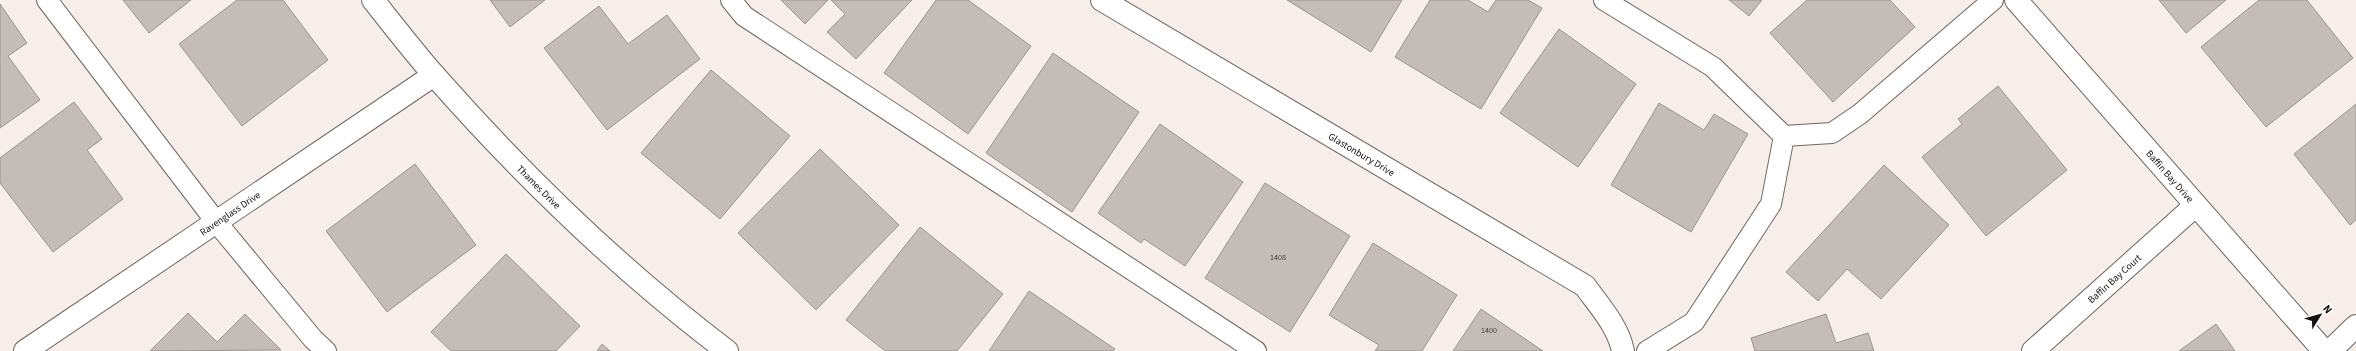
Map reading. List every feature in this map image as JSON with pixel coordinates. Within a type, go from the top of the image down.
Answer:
[{"type":"street","name":"Thames Drive","points":[[373,0],[434,75],[560,209],[678,314],[727,351]]},
{"type":"street","name":"Glastonbury Drive","points":[[1102,0],[1585,286],[1611,321],[1621,340],[1623,351]]},
{"type":"street","name":"Baffin Bay Drive","points":[[2016,0],[2324,351]]},
{"type":"street","name":"Ravenglass Drive","points":[[25,351],[217,223],[434,75]]},
{"type":"street","name":"Baffin Bay Court","points":[[2033,351],[2196,205]]},
{"type":"street","points":[[2330,351],[2356,326]]},
{"type":"lane","points":[[47,0],[217,223],[313,339],[326,351]]},
{"type":"lane","points":[[731,0],[744,16],[1256,351]]},
{"type":"lane","points":[[1604,0],[1713,67],[1784,136],[1832,133],[1860,114],[1993,0]]},
{"type":"lane","points":[[1647,351],[1694,322],[1771,204],[1784,136]]},
{"type":"building","points":[[123,0],[191,0],[149,33]]},
{"type":"building","points":[[237,0],[283,0],[328,60],[242,126],[179,44]]},
{"type":"building","points":[[490,0],[545,0],[510,27]]},
{"type":"building","points":[[781,0],[828,0],[805,24]]},
{"type":"building","points":[[831,0],[912,0],[856,59],[827,32],[845,14]]},
{"type":"building","points":[[936,0],[968,0],[1031,46],[968,134],[884,73]]},
{"type":"building","points":[[1287,0],[1402,0],[1371,52]]},
{"type":"building","points":[[1430,0],[1468,0],[1488,12],[1496,0],[1528,0],[1542,8],[1481,109],[1395,57]]},
{"type":"building","points":[[1729,0],[1762,0],[1749,16]]},
{"type":"building","points":[[1807,0],[1890,0],[1915,27],[1833,102],[1770,33]]},
{"type":"building","points":[[2159,0],[2226,0],[2186,33]]},
{"type":"building","points":[[2259,0],[2307,0],[2353,58],[2266,127],[2201,47]]},
{"type":"building","points":[[0,4],[27,43],[8,56],[40,100],[0,128]]},
{"type":"building","points":[[599,6],[628,44],[667,15],[700,59],[607,130],[544,48]]},
{"type":"building","points":[[1559,29],[1636,84],[1578,167],[1500,113]]},
{"type":"building","points":[[1053,53],[1139,112],[1072,212],[986,153]]},
{"type":"building","points":[[711,70],[790,136],[720,219],[641,153]]},
{"type":"building","points":[[1998,86],[2067,170],[1986,236],[1922,157],[1962,124],[1958,119]]},
{"type":"building","points":[[74,102],[102,139],[87,150],[123,199],[53,252],[0,183],[0,158]]},
{"type":"building","points":[[1659,103],[1704,130],[1714,114],[1748,134],[1691,232],[1611,185]]},
{"type":"building","points":[[2356,104],[2356,220],[2350,225],[2294,154]]},
{"type":"building","points":[[1160,124],[1243,182],[1185,266],[1144,239],[1141,243],[1098,213]]},
{"type":"building","points":[[820,149],[899,225],[816,310],[738,233]]},
{"type":"building","points":[[415,164],[476,245],[387,312],[326,231]]},
{"type":"building","points":[[1884,165],[1949,225],[1881,299],[1847,269],[1818,301],[1786,272]]},
{"type":"building","points":[[1265,183],[1350,236],[1290,332],[1205,278]]},
{"type":"building","points":[[920,227],[1003,294],[957,351],[885,351],[846,320]]},
{"type":"building","points":[[1373,243],[1457,295],[1422,351],[1375,351],[1379,345],[1329,315]]},
{"type":"building","points":[[506,254],[580,326],[556,351],[451,351],[431,332]]},
{"type":"building","points":[[1029,291],[1115,349],[1113,351],[989,351]]},
{"type":"building","points":[[1481,309],[1543,351],[1453,351]]},
{"type":"building","points":[[188,313],[217,342],[245,314],[281,350],[150,351]]},
{"type":"building","points":[[1826,314],[1836,343],[1868,333],[1874,351],[1755,351],[1751,338]]},
{"type":"building","points":[[2216,324],[2235,351],[2179,351]]},
{"type":"building","points":[[602,344],[610,351],[597,351]]}]
